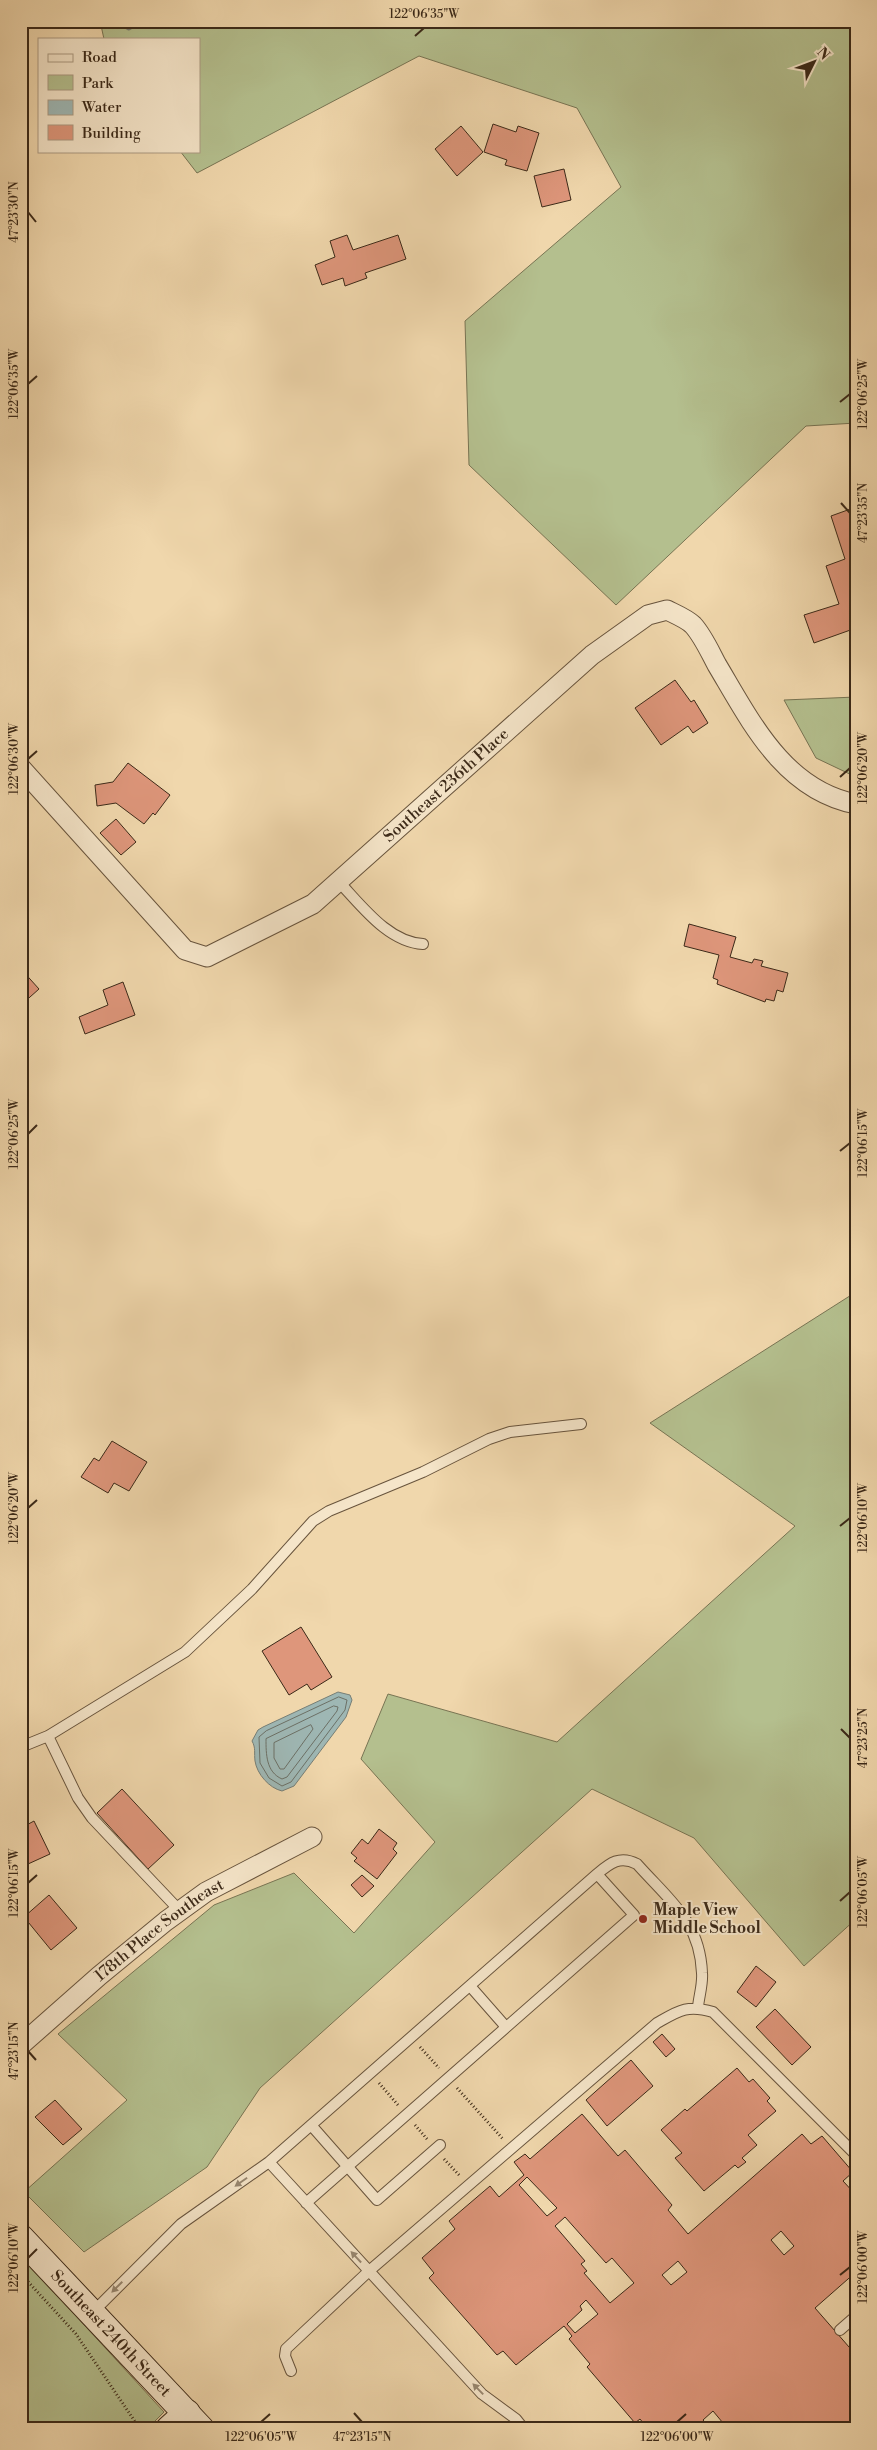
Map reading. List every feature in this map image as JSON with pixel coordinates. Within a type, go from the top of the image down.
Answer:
[{"type":"main road","name":"Southeast 240th Street","points":[[21,2238],[92,2313],[186,2424]]},
{"type":"street","name":"Southeast 236th Place","points":[[21,768],[185,950],[207,958],[304,908],[340,882],[592,655],[648,615],[667,610],[693,624],[748,716],[788,770],[815,790],[841,801],[856,804]]},
{"type":"street","name":"178th Place Southeast","points":[[21,2045],[99,1976],[206,1892],[312,1837]]},
{"type":"lane","points":[[340,882],[372,917],[400,939],[411,943],[423,944]]},
{"type":"lane","points":[[21,1747],[48,1736],[185,1652],[252,1589],[313,1521],[329,1511],[423,1472],[489,1439],[510,1432],[581,1424]]},
{"type":"lane","points":[[48,1736],[78,1798],[92,1818],[180,1911]]},
{"type":"lane","points":[[92,2313],[181,2224],[269,2162],[612,1861],[627,1859],[637,1864],[690,1923],[697,1938],[702,1974],[698,2007]]},
{"type":"lane","points":[[306,2203],[634,1916],[597,1874]]},
{"type":"lane","points":[[470,1986],[506,2027]]},
{"type":"lane","points":[[291,2371],[285,2356],[286,2348],[369,2272],[657,2023],[682,2009],[698,2007],[712,2012],[856,2155]]},
{"type":"lane","points":[[312,2125],[377,2200],[438,2147]]},
{"type":"lane","points":[[269,2162],[482,2394],[516,2419],[524,2429]]},
{"type":"lane","points":[[840,2330],[856,2316]]},
{"type":"path","points":[[411,2037],[512,2149]]},
{"type":"path","points":[[370,2073],[438,2147],[468,2186]]},
{"type":"path","points":[[21,2274],[76,2334],[140,2429]]},
{"type":"path","points":[[132,2429],[137,2424]]},
{"type":"green space","points":[[100,21],[856,21],[856,423],[806,426],[616,605],[469,465],[465,321],[621,187],[577,108],[419,56],[197,173],[181,152],[200,152],[200,38],[104,38]]},
{"type":"green space","points":[[856,697],[856,777],[816,758],[784,700]]},
{"type":"green space","points":[[856,1292],[856,1919],[804,1966],[694,1838],[592,1789],[260,2088],[207,2167],[84,2252],[24,2192],[127,2100],[58,2034],[214,1905],[294,1873],[354,1933],[435,1842],[361,1759],[388,1694],[557,1742],[795,1526],[650,1423]]},
{"type":"green space","points":[[21,2256],[164,2412],[147,2429],[21,2429]]},
{"type":"water","points":[[338,1692],[350,1695],[352,1700],[346,1717],[294,1786],[282,1791],[273,1787],[264,1780],[256,1766],[252,1741],[258,1730]]},
{"type":"building","points":[[493,124],[516,132],[518,126],[539,133],[527,171],[505,165],[507,160],[484,152]]},
{"type":"building","points":[[461,126],[483,152],[457,176],[435,149]]},
{"type":"building","points":[[564,169],[571,200],[542,207],[534,176]]},
{"type":"building","points":[[347,235],[353,250],[398,235],[406,259],[365,273],[367,278],[345,286],[343,278],[322,285],[315,265],[335,257],[330,241]]},
{"type":"building","points":[[856,507],[856,551],[852,552],[856,563],[856,628],[814,643],[804,615],[839,604],[826,566],[845,559],[831,516]]},
{"type":"building","points":[[675,680],[691,702],[694,700],[708,723],[693,733],[688,726],[661,745],[635,708]]},
{"type":"building","points":[[128,763],[170,795],[155,815],[153,813],[144,824],[116,803],[97,806],[95,785],[113,782]]},
{"type":"building","points":[[116,819],[136,842],[121,855],[100,833]]},
{"type":"building","points":[[689,924],[736,937],[730,957],[752,963],[754,959],[763,961],[761,966],[788,973],[783,992],[777,990],[774,1001],[766,999],[765,1002],[717,984],[718,980],[713,978],[719,955],[684,946]]},
{"type":"building","points":[[21,969],[39,989],[21,1005]]},
{"type":"building","points":[[123,982],[135,1015],[85,1034],[79,1017],[108,1005],[103,990]]},
{"type":"building","points":[[112,1441],[147,1462],[129,1491],[114,1483],[108,1493],[81,1477],[94,1458],[99,1461]]},
{"type":"building","points":[[301,1627],[332,1677],[311,1690],[307,1684],[289,1695],[262,1651]]},
{"type":"building","points":[[122,1789],[174,1845],[148,1869],[97,1813]]},
{"type":"building","points":[[34,1821],[50,1854],[28,1864],[21,1850],[21,1828]]},
{"type":"building","points":[[379,1829],[397,1843],[393,1849],[397,1853],[377,1879],[354,1861],[357,1858],[351,1853],[362,1839],[368,1844]]},
{"type":"building","points":[[362,1875],[374,1886],[362,1897],[351,1885]]},
{"type":"building","points":[[49,1895],[77,1928],[51,1950],[24,1917]]},
{"type":"building","points":[[756,1966],[776,1982],[756,2007],[737,1992]]},
{"type":"building","points":[[775,2009],[811,2047],[792,2065],[756,2027]]},
{"type":"building","points":[[662,2034],[675,2049],[666,2057],[653,2042]]},
{"type":"building","points":[[631,2060],[653,2086],[607,2126],[586,2100]]},
{"type":"building","points":[[737,2068],[749,2082],[753,2079],[770,2098],[767,2101],[776,2111],[748,2135],[757,2145],[742,2158],[746,2162],[738,2168],[735,2165],[704,2191],[675,2158],[682,2153],[661,2130],[685,2109],[687,2111]]},
{"type":"building","points":[[55,2100],[82,2129],[63,2145],[35,2117]]},
{"type":"building","points":[[582,2114],[618,2156],[625,2150],[672,2205],[668,2210],[688,2234],[802,2134],[811,2144],[822,2136],[853,2172],[843,2181],[856,2195],[856,2272],[815,2308],[856,2355],[856,2429],[728,2429],[713,2411],[703,2420],[711,2429],[686,2429],[680,2422],[673,2429],[648,2429],[640,2419],[635,2423],[587,2367],[590,2364],[569,2339],[572,2336],[564,2326],[516,2365],[503,2351],[497,2355],[429,2278],[434,2273],[422,2258],[455,2229],[449,2221],[490,2186],[499,2197],[524,2175],[514,2162],[525,2154],[530,2159]],"holes":[[[527,2177],[557,2208],[547,2216],[519,2185]],[[565,2217],[606,2263],[612,2258],[634,2283],[610,2303],[584,2273],[587,2271],[581,2264],[585,2261],[555,2226]],[[781,2231],[794,2246],[784,2255],[771,2240]],[[678,2261],[687,2272],[671,2285],[662,2275]],[[586,2300],[598,2314],[575,2333],[567,2324],[582,2310],[580,2306]]]},
{"type":"waterway","points":[[117,21],[129,28],[140,21]]},
{"type":"place","name":"Maple View Middle School","points":[[643,1919]]}]
